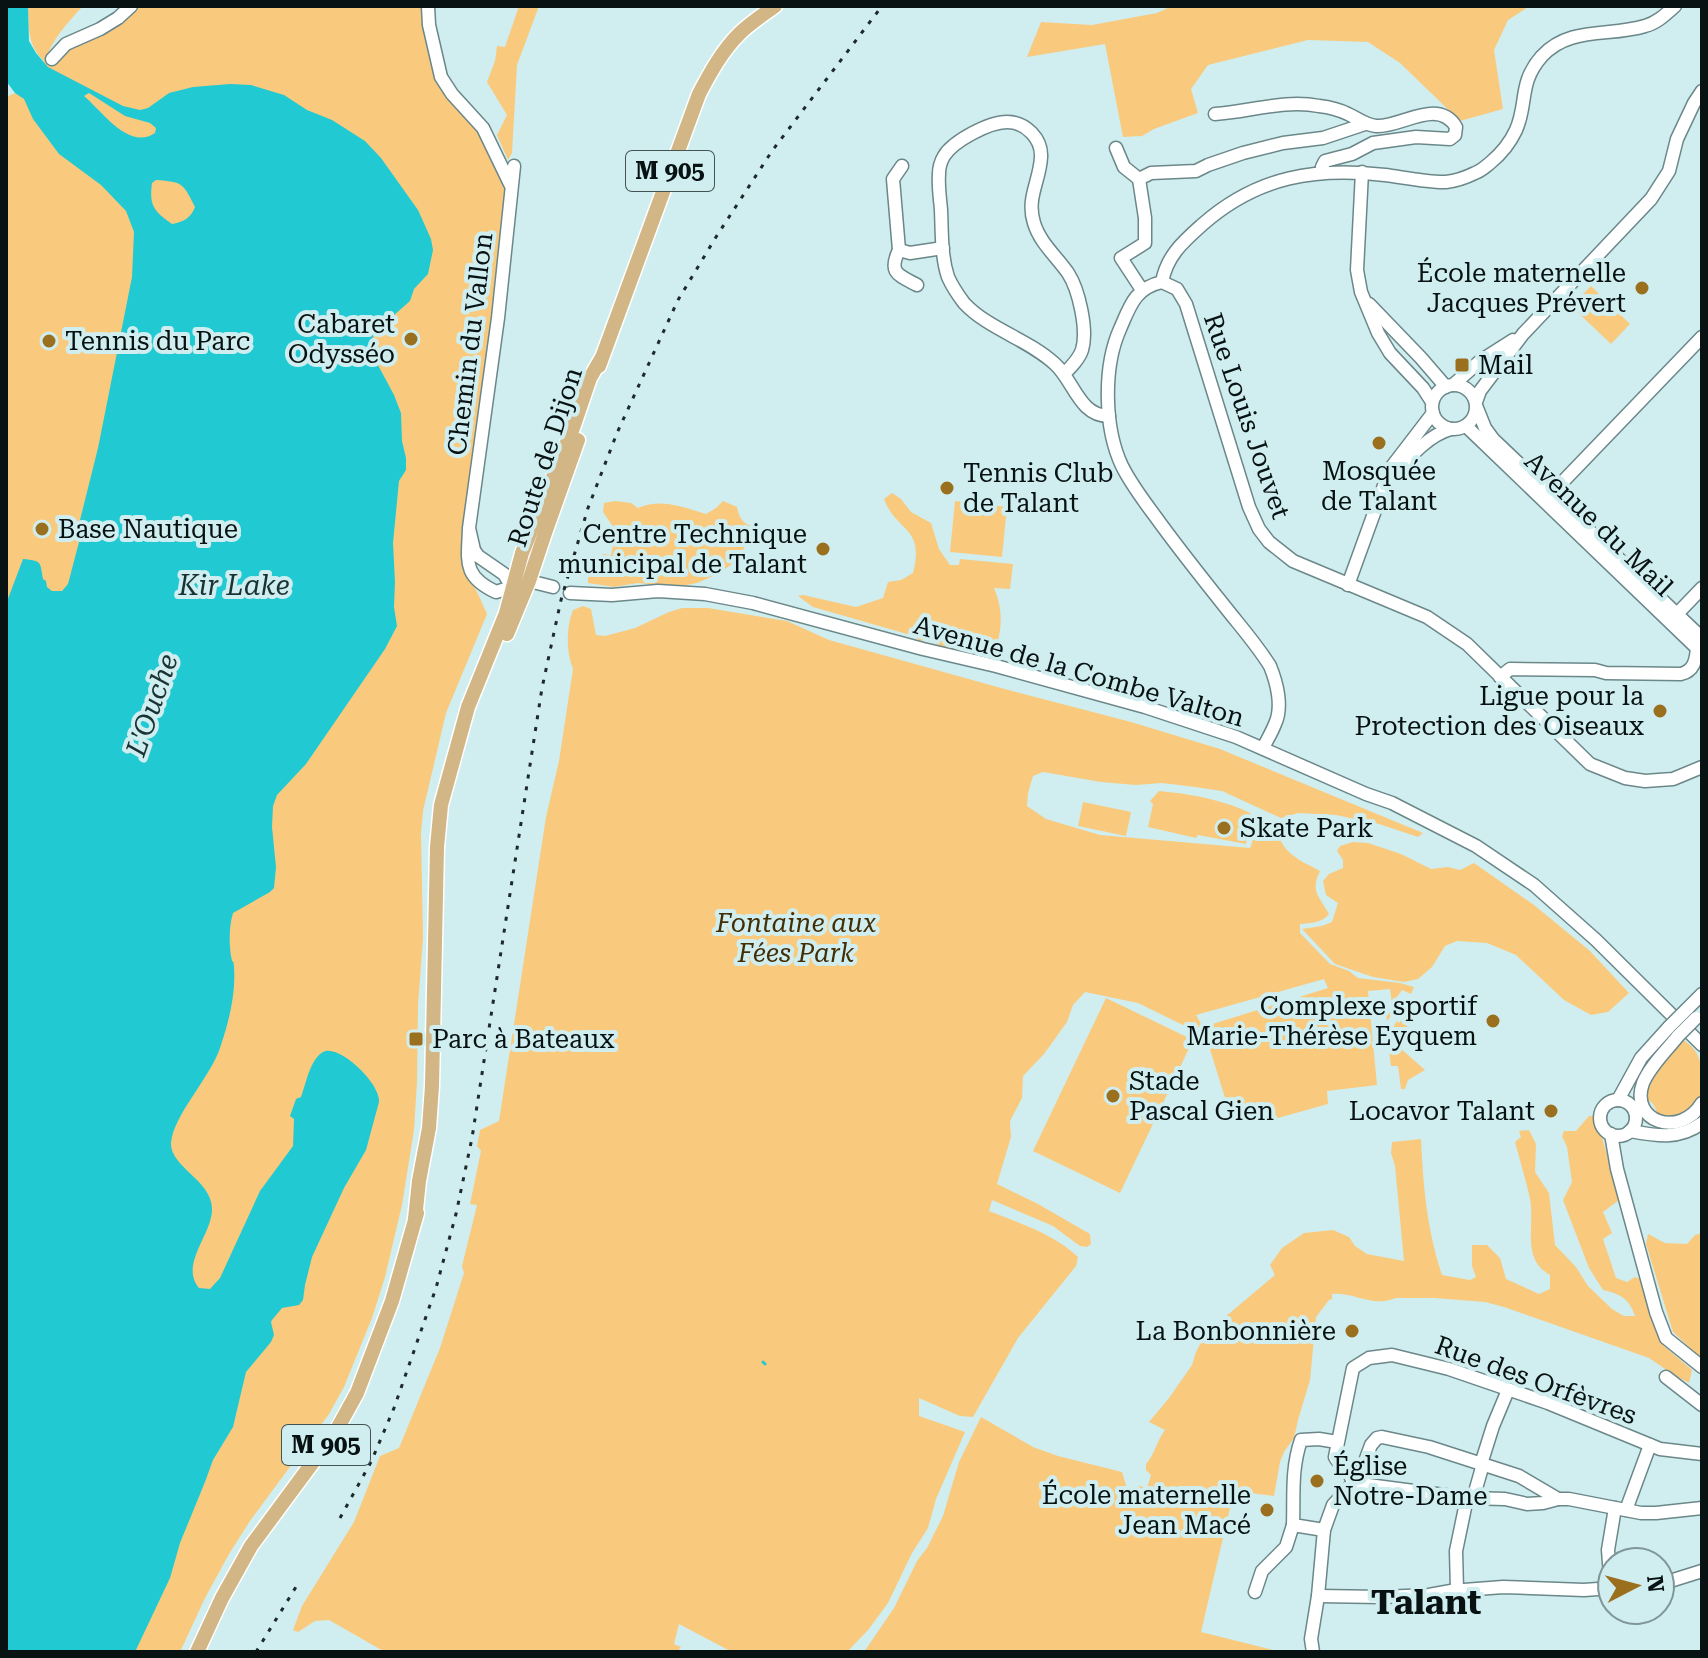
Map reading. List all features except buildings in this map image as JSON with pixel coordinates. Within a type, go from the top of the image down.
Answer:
[{"type":"main road","name":"Route de Dijon","points":[[529,581],[578,439],[601,359],[699,94],[730,44],[775,6]]},
{"type":"main road","name":"Route de Dijon","points":[[512,587],[590,378],[601,359]]},
{"type":"main road","name":"Route de Dijon","points":[[529,581],[531,557],[554,491],[562,456]]},
{"type":"main road","points":[[512,587],[529,581]]},
{"type":"main road","name":"M 905","points":[[455,759],[529,581]]},
{"type":"main road","name":"M 905","points":[[509,629],[515,601],[512,587]]},
{"type":"main road","name":"M 905","points":[[415,1219],[431,1110],[441,805],[468,707],[506,613],[512,587]]},
{"type":"main road","name":"M 905","points":[[197,1652],[251,1546],[336,1431],[357,1393],[392,1301],[425,1183],[438,1111],[441,988],[436,976]]},
{"type":"main road","name":"M 905","points":[[433,999],[437,1009],[437,1049],[441,1062]]},
{"type":"street","points":[[52,59],[66,44],[100,29],[131,6]]},
{"type":"street","points":[[428,6],[441,77],[483,128],[512,187]]},
{"type":"street","points":[[1263,748],[1277,722],[1278,698],[1270,666],[1131,482],[1115,449],[1109,416],[1109,375],[1117,336],[1127,311],[1142,290],[1162,282],[1171,255],[1215,214],[1263,187],[1292,177],[1322,173],[1362,172],[1446,182],[1479,172],[1502,154],[1517,128],[1526,82],[1548,51],[1581,34],[1645,26],[1660,19],[1675,6]]},
{"type":"street","points":[[1386,484],[1432,438],[1472,421],[1480,391],[1523,334],[1651,199],[1669,171],[1677,139],[1702,91]]},
{"type":"street","points":[[1215,114],[1305,104],[1348,114],[1365,124]]},
{"type":"street","points":[[1116,148],[1124,167],[1145,176],[1196,171],[1283,143],[1323,138],[1365,124],[1386,125],[1412,116],[1434,115],[1452,120],[1457,131],[1450,139],[1416,137],[1373,143],[1352,154],[1325,161],[1322,173]]},
{"type":"street","points":[[1064,374],[1081,351],[1082,308],[1075,286],[1034,223],[1032,194],[1041,153],[1037,141],[1026,128],[1017,123],[996,124],[960,141],[945,156],[939,176],[943,248],[948,277],[964,302],[979,316],[1033,346],[1064,374],[1087,408],[1101,416],[1109,416]]},
{"type":"street","name":"Chemin du Vallon","points":[[512,587],[496,592],[473,577],[469,568],[469,528],[498,318],[514,166]]},
{"type":"street","points":[[902,166],[893,179],[899,250],[894,260],[894,270],[897,275],[917,285]]},
{"type":"street","points":[[1362,172],[1358,282],[1378,333],[1390,353],[1423,388],[1440,424],[1451,429]]},
{"type":"street","points":[[1142,290],[1121,258],[1145,243],[1145,176]]},
{"type":"street","points":[[899,250],[910,253],[943,248]]},
{"type":"street","name":"Rue Louis Jouvet","points":[[1162,282],[1177,289],[1186,304],[1249,507],[1259,529],[1274,547],[1293,561],[1427,617],[1467,644],[1590,764],[1625,778],[1652,781],[1673,779],[1702,767]]},
{"type":"street","points":[[1366,302],[1450,386],[1468,389],[1476,405]]},
{"type":"street","points":[[1348,585],[1390,469],[1432,408],[1437,392],[1523,334]]},
{"type":"street","points":[[1551,494],[1702,337]]},
{"type":"street","name":"Avenue du Mail","points":[[1476,405],[1493,439],[1677,614],[1700,646]]},
{"type":"street","name":"Avenue du Mail","points":[[1466,426],[1700,646]]},
{"type":"street","points":[[469,528],[478,556],[504,574],[512,587]]},
{"type":"street","points":[[529,581],[553,587]]},
{"type":"street","points":[[1677,614],[1702,588]]},
{"type":"street","name":"Avenue de la Combe Valton","points":[[570,593],[612,595],[658,591],[705,594],[753,603],[1176,715],[1263,748],[1443,828],[1534,885],[1596,940],[1698,1041],[1702,1054]]},
{"type":"street","points":[[1500,677],[1510,669],[1681,674],[1695,664],[1700,646]]},
{"type":"street","points":[[1702,994],[1695,1013],[1674,1032],[1643,1070],[1633,1089],[1628,1107],[1636,1122],[1622,1133],[1617,1169],[1666,1338],[1702,1367]]},
{"type":"street","points":[[1674,1032],[1645,1078],[1641,1093],[1643,1103],[1653,1118],[1667,1123],[1689,1117],[1702,1103]]},
{"type":"street","points":[[1702,1113],[1693,1122],[1665,1130],[1648,1126],[1628,1107],[1608,1103],[1601,1115],[1603,1126],[1622,1133],[1671,1136],[1702,1123]]},
{"type":"street","name":"Rue des Orfèvres","points":[[1337,1442],[1353,1368],[1369,1358],[1392,1355],[1449,1369],[1548,1403],[1650,1445],[1702,1454]]},
{"type":"street","points":[[1666,1377],[1702,1405]]},
{"type":"street","points":[[1457,1590],[1456,1551],[1493,1426],[1508,1390]]},
{"type":"street","points":[[1313,1652],[1311,1639],[1324,1530],[1333,1505],[1355,1483],[1377,1438],[1429,1447],[1519,1476],[1558,1499],[1656,1513],[1702,1508]]},
{"type":"street","points":[[1255,1592],[1262,1571],[1286,1547],[1293,1525],[1295,1457],[1301,1440],[1337,1442],[1335,1457],[1338,1464],[1355,1483]]},
{"type":"street","points":[[1609,1546],[1620,1509],[1650,1445]]},
{"type":"street","points":[[1355,1483],[1527,1504],[1558,1499]]},
{"type":"street","points":[[1293,1525],[1324,1530]]},
{"type":"street","points":[[1676,1579],[1702,1571]]},
{"type":"street","points":[[1318,1596],[1429,1595],[1503,1587],[1596,1589]]},
{"type":"green space","name":"Kir Lake","points":[[28,6],[83,6],[56,38],[45,60],[108,29],[135,6],[423,6],[427,45],[433,65],[475,124],[500,173],[509,199],[467,578],[487,614],[446,713],[423,811],[423,938],[417,1082],[414,1130],[402,1205],[372,1318],[344,1387],[329,1414],[229,1554],[180,1652],[6,1652],[6,97],[15,93],[44,61],[34,49]]},
{"type":"green space","points":[[519,6],[539,6],[517,65],[512,153],[508,160],[497,135],[507,115],[487,82],[497,46],[505,47]]},
{"type":"green space","points":[[1172,6],[1530,6],[1508,20],[1494,50],[1503,109],[1460,121],[1400,63],[1368,42],[1308,40],[1208,65],[1191,89],[1198,113],[1142,136],[1123,137],[1105,44],[1027,57],[1041,22],[1092,25],[1157,13]]},
{"type":"green space","points":[[1591,286],[1630,324],[1611,344],[1571,306]]},
{"type":"green space","points":[[892,493],[911,512],[931,523],[939,549],[950,565],[959,565],[960,559],[1013,564],[1010,589],[994,588],[1000,606],[1001,624],[993,659],[960,654],[930,639],[920,641],[914,636],[813,607],[798,596],[856,607],[883,598],[888,582],[901,580],[913,573],[916,558],[913,538],[889,510],[884,499]]},
{"type":"green space","points":[[723,501],[737,507],[742,519],[760,528],[763,537],[757,545],[745,547],[732,564],[718,574],[697,583],[677,587],[638,583],[614,587],[588,583],[593,564],[603,554],[611,555],[616,531],[603,512],[604,503],[631,503],[638,508],[655,504],[672,505],[706,514]]},
{"type":"green space","points":[[955,501],[1007,507],[1002,557],[950,552]]},
{"type":"green space","name":"Fontaine aux Fées Park","points":[[583,606],[591,609],[596,635],[605,636],[635,628],[682,608],[708,608],[787,621],[829,640],[1220,749],[1423,833],[1418,837],[1379,824],[1336,815],[1298,813],[1281,818],[1222,791],[1195,787],[1101,782],[1043,772],[1033,776],[1027,806],[1046,819],[1100,835],[1250,848],[1254,823],[1251,821],[1246,844],[1198,835],[1196,838],[1148,827],[1153,804],[1150,801],[1159,791],[1218,801],[1259,818],[1273,829],[1292,854],[1320,871],[1316,889],[1329,914],[1320,921],[1300,924],[1300,933],[1330,964],[1358,978],[1414,987],[1411,994],[1402,990],[1394,1001],[1399,1005],[1387,1021],[1386,1013],[1393,1011],[1390,989],[1368,991],[1377,1085],[1327,1091],[1328,1104],[1264,1122],[1231,1117],[1203,1027],[1191,1029],[1138,1003],[1085,992],[1073,1005],[1067,1022],[1023,1076],[1022,1098],[1010,1121],[1011,1137],[997,1184],[1090,1234],[1091,1244],[1080,1246],[1053,1226],[992,1200],[989,1211],[1058,1242],[1078,1257],[1076,1266],[1018,1338],[973,1417],[960,1416],[919,1398],[919,1416],[965,1432],[936,1499],[928,1528],[888,1603],[847,1652],[732,1652],[679,1624],[674,1644],[681,1647],[677,1652],[385,1652],[329,1620],[315,1621],[298,1632],[293,1630],[302,1606],[354,1522],[380,1456],[399,1448],[440,1348],[464,1273],[462,1266],[477,1205],[470,1204],[481,1151],[477,1146],[480,1130],[499,1121],[546,817],[559,761],[573,669],[568,640],[573,610]],"holes":[[[1324,979],[1328,988],[1203,1027],[1196,1015]]]},
{"type":"green space","points":[[1083,802],[1131,812],[1126,836],[1078,826]]},
{"type":"green space","points":[[1353,842],[1368,843],[1401,854],[1431,869],[1448,867],[1460,870],[1474,863],[1534,905],[1590,951],[1629,993],[1608,1012],[1591,1015],[1564,1000],[1516,955],[1487,943],[1457,941],[1445,946],[1432,967],[1418,979],[1404,982],[1373,977],[1335,964],[1302,929],[1332,922],[1338,903],[1326,895],[1323,881],[1329,874],[1343,868],[1343,860],[1337,851],[1340,846]]},
{"type":"green space","name":"Stade Pascal Gien","points":[[1106,998],[1193,1040],[1120,1193],[1033,1151]]},
{"type":"green space","points":[[1397,1021],[1415,1033],[1400,1048],[1425,1070],[1408,1080],[1405,1089],[1401,1089],[1398,1066],[1391,1066],[1390,1060],[1390,1038]]},
{"type":"green space","points":[[1683,1040],[1696,1051],[1700,1061],[1702,1078],[1699,1097],[1684,1115],[1657,1117],[1655,1107],[1647,1100],[1648,1082]]},
{"type":"green space","points":[[1589,1116],[1593,1116],[1599,1126],[1619,1200],[1603,1212],[1612,1233],[1603,1239],[1616,1278],[1627,1282],[1635,1277],[1646,1281],[1664,1346],[1692,1370],[1689,1383],[1649,1358],[1485,1302],[1434,1298],[1371,1301],[1332,1294],[1332,1299],[1316,1317],[1310,1380],[1294,1438],[1280,1462],[1274,1496],[1234,1491],[1201,1632],[1281,1652],[864,1652],[894,1608],[943,1516],[959,1462],[981,1417],[1033,1447],[1122,1472],[1129,1495],[1139,1486],[1147,1488],[1151,1475],[1146,1470],[1146,1464],[1165,1430],[1149,1422],[1192,1365],[1206,1333],[1275,1275],[1270,1265],[1282,1248],[1304,1233],[1333,1230],[1349,1237],[1355,1246],[1367,1254],[1404,1261],[1392,1142],[1421,1139],[1427,1208],[1442,1275],[1470,1280],[1476,1277],[1472,1266],[1472,1245],[1487,1245],[1500,1258],[1506,1279],[1539,1294],[1550,1289],[1550,1275],[1535,1260],[1532,1251],[1530,1199],[1515,1142],[1521,1137],[1519,1131],[1529,1130],[1536,1144],[1535,1172],[1549,1193],[1555,1245],[1576,1267],[1588,1286],[1612,1309],[1624,1316],[1635,1316],[1623,1298],[1603,1290],[1589,1268],[1563,1200],[1572,1182],[1567,1147],[1562,1136],[1564,1131],[1576,1131]]},
{"type":"green space","points":[[1702,1233],[1702,1359],[1673,1332],[1646,1244],[1648,1234],[1665,1243],[1687,1244],[1695,1235]]},
{"type":"water","name":"Kir Lake","points":[[6,6],[28,6],[29,41],[48,67],[123,106],[140,110],[169,93],[193,87],[230,84],[251,85],[284,95],[365,141],[418,210],[433,250],[428,274],[414,289],[410,301],[376,331],[372,339],[371,352],[401,413],[406,458],[406,470],[399,481],[393,543],[397,626],[385,649],[306,764],[277,795],[272,827],[276,867],[274,888],[233,913],[230,940],[234,987],[227,1026],[210,1069],[173,1132],[172,1152],[205,1189],[212,1208],[193,1269],[199,1288],[210,1289],[220,1278],[260,1191],[293,1146],[294,1119],[290,1116],[319,1055],[330,1051],[348,1059],[373,1085],[379,1102],[366,1150],[344,1188],[312,1257],[303,1300],[299,1305],[282,1308],[272,1320],[274,1335],[271,1342],[246,1372],[233,1427],[213,1460],[180,1543],[170,1578],[135,1652],[6,1652],[6,604],[23,559],[39,563],[43,579],[52,591],[62,591],[68,584],[132,277],[134,232],[126,211],[101,185],[59,154],[33,119],[24,99],[6,81]],"holes":[[[89,93],[125,116],[150,123],[156,128],[155,133],[135,137],[116,127],[84,96]],[[156,180],[177,183],[185,188],[195,207],[189,217],[172,224],[157,211],[151,197],[152,183]]]},
{"type":"railway","points":[[340,1518],[371,1462],[394,1408],[436,1288],[456,1214],[472,1138],[542,688],[561,600],[588,508],[617,433],[678,300],[772,151],[882,6]]},
{"type":"railway","points":[[256,1652],[299,1582]]},
{"type":"place","name":"École maternelle Jacques Prévert","points":[[1642,288]]},
{"type":"place","name":"Cabaret Odysséo","points":[[411,339]]},
{"type":"place","name":"Tennis du Parc","points":[[49,341]]},
{"type":"place","name":"Mail","points":[[1462,365]]},
{"type":"place","name":"Mosquée de Talant","points":[[1379,443]]},
{"type":"place","name":"Tennis Club de Talant","points":[[947,488]]},
{"type":"place","name":"Base Nautique","points":[[42,529]]},
{"type":"place","name":"Centre Technique municipal de Talant","points":[[823,549]]},
{"type":"place","name":"Ligue pour la Protection des Oiseaux","points":[[1660,711]]},
{"type":"place","name":"Skate Park","points":[[1224,828]]},
{"type":"place","name":"Complexe sportif Marie-Thérèse Eyquem","points":[[1493,1021]]},
{"type":"place","name":"Parc à Bateaux","points":[[416,1039]]},
{"type":"place","name":"Stade Pascal Gien","points":[[1113,1096]]},
{"type":"place","name":"Locavor Talant","points":[[1551,1111]]},
{"type":"place","name":"La Bonbonnière","points":[[1352,1331]]},
{"type":"place","name":"Église Notre-Dame","points":[[1317,1481]]},
{"type":"place","name":"École maternelle Jean Macé","points":[[1267,1510]]},
{"type":"district","name":"Talant","points":[[1426,1602]]},
{"type":"water label","name":"L'Ouche","points":[[152,705]]}]
